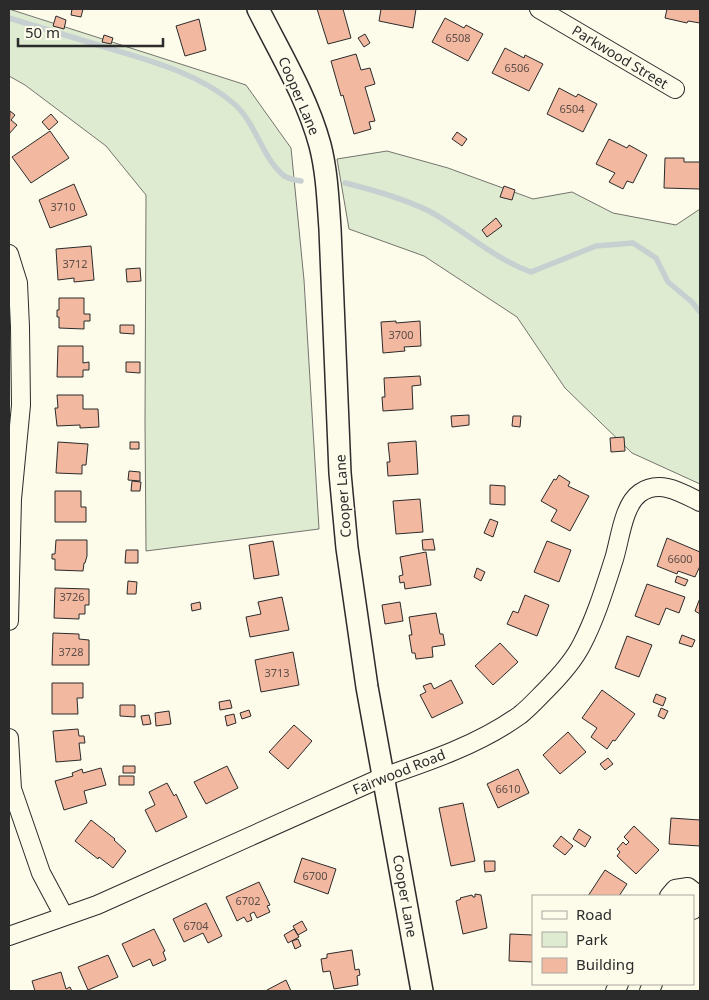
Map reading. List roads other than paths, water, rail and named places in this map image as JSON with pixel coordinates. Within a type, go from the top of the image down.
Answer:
[{"type":"street","name":"Cooper Lane","points":[[258,9],[310,115],[320,146],[327,190],[330,229],[340,473],[347,548],[357,626],[422,991]]},
{"type":"street","name":"Parkwood Street","points":[[539,9],[675,89]]},
{"type":"street","points":[[9,254],[18,283],[20,327],[20,396],[12,499],[9,621]]},
{"type":"street","name":"Fairwood Road","points":[[9,936],[97,905],[383,777],[427,762],[480,739],[521,714],[561,676],[582,644],[602,597],[628,509],[639,493],[653,487],[670,488],[700,502]]},
{"type":"street","points":[[9,738],[12,789],[41,873],[64,916]]},
{"type":"street","points":[[670,895],[674,889],[688,887],[697,894],[694,906]]},
{"type":"waterway","points":[[9,18],[157,63],[205,84],[233,103],[241,111],[275,167],[283,175],[301,181]]},
{"type":"waterway","points":[[345,183],[367,188],[429,211],[504,260],[531,272],[596,246],[633,243],[656,258],[668,282],[692,302],[700,312]]}]
